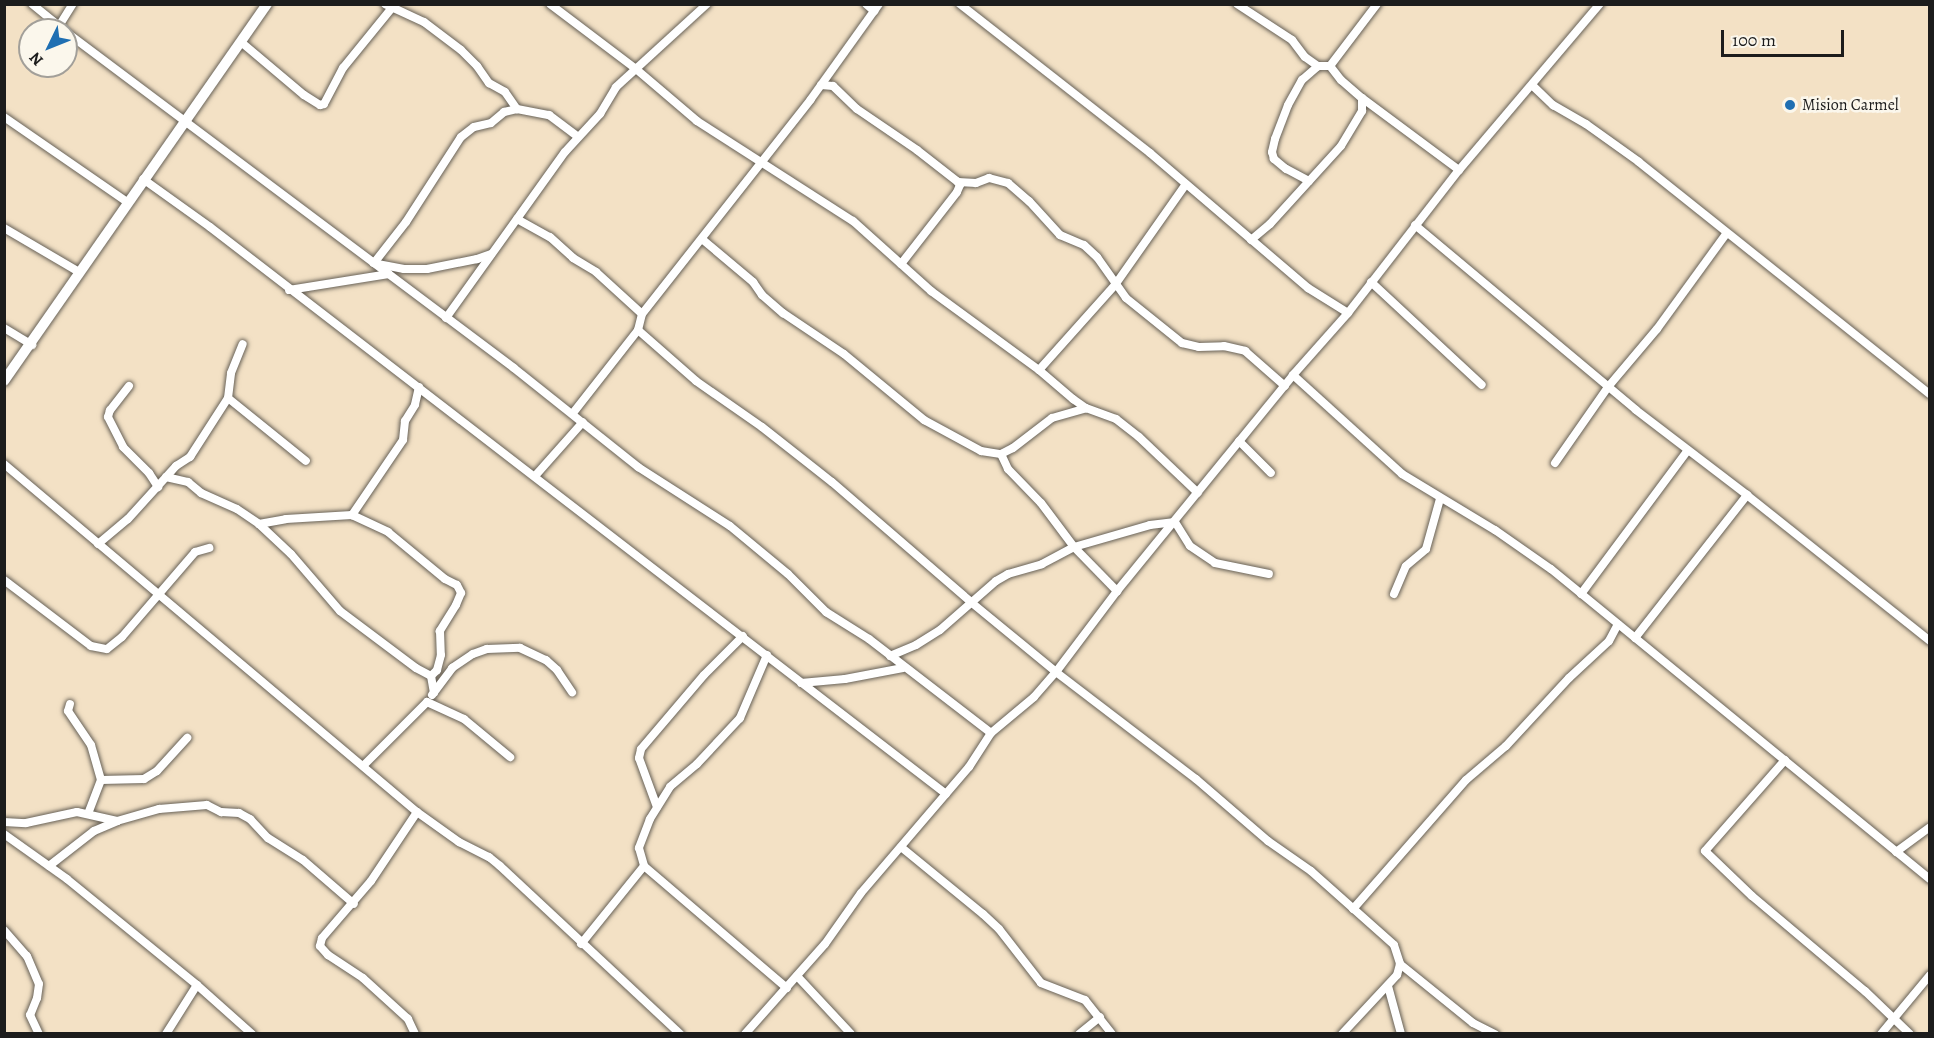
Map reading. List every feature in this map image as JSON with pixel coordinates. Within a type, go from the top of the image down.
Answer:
[{"type":"main road","points":[[4,381],[32,345],[127,202],[267,4]]},
{"type":"street","points":[[32,4],[49,18]]},
{"type":"street","points":[[67,18],[73,4]]},
{"type":"street","points":[[550,4],[636,69],[697,121],[853,221],[931,291],[1039,370],[1086,408],[1116,419],[1139,437],[1198,493]]},
{"type":"street","points":[[446,318],[577,136],[600,114],[616,87],[707,4]]},
{"type":"street","points":[[573,413],[638,330],[642,314],[821,85],[877,8],[866,4]]},
{"type":"street","points":[[960,4],[1186,184],[1308,288],[1348,313]]},
{"type":"street","points":[[1237,4],[1292,40],[1305,57],[1318,66],[1330,66]]},
{"type":"street","points":[[1330,66],[1377,4]]},
{"type":"street","points":[[745,1034],[825,944],[861,893],[969,767],[991,733],[1034,697],[1056,672],[1117,591],[1293,375],[1348,313],[1459,170],[1533,86],[1600,4]]},
{"type":"street","points":[[241,42],[304,95],[320,105],[324,104],[343,68],[391,6],[424,22],[461,50],[477,66],[489,83],[505,92],[517,109]]},
{"type":"street","points":[[78,40],[573,413],[638,467],[730,526],[788,574],[825,612],[890,656],[991,733]]},
{"type":"street","points":[[1309,181],[1286,169],[1274,159],[1272,152],[1288,105],[1302,80],[1318,66]]},
{"type":"street","points":[[1330,66],[1341,80],[1362,98],[1459,170]]},
{"type":"street","points":[[821,85],[833,86],[857,109],[917,150],[958,182],[976,183],[989,178],[1008,183],[1029,201],[1060,235],[1084,245],[1091,251],[1115,285],[1133,304],[1182,343],[1199,347],[1224,346],[1245,351],[1284,386]]},
{"type":"street","points":[[1533,86],[1553,105],[1587,124],[1640,162],[1726,234],[1929,394]]},
{"type":"street","points":[[1251,240],[1270,224],[1341,146],[1362,111],[1362,98]]},
{"type":"street","points":[[374,263],[406,222],[460,137],[474,128],[491,123],[504,112],[517,109],[549,115],[577,136]]},
{"type":"street","points":[[4,117],[127,202]]},
{"type":"street","points":[[143,179],[535,476],[946,794]]},
{"type":"street","points":[[901,264],[957,192],[960,185],[958,182]]},
{"type":"street","points":[[1039,370],[1115,285],[1186,184]]},
{"type":"street","points":[[517,219],[550,237],[573,258],[596,272],[642,314]]},
{"type":"street","points":[[1415,225],[1455,261],[1533,322],[1608,387],[1929,641]]},
{"type":"street","points":[[4,228],[79,272]]},
{"type":"street","points":[[1555,463],[1608,387],[1658,329],[1726,234]]},
{"type":"street","points":[[702,239],[753,282],[762,295],[783,313],[844,354],[924,420],[981,451],[1001,454],[1013,448],[1052,418],[1086,408]]},
{"type":"street","points":[[374,263],[404,269],[427,269],[477,259],[491,253]]},
{"type":"street","points":[[289,290],[389,274]]},
{"type":"street","points":[[1371,282],[1482,385]]},
{"type":"street","points":[[4,328],[32,345]]},
{"type":"street","points":[[638,330],[696,381],[762,427],[832,482],[1056,672],[1196,779],[1268,841],[1311,871],[1394,945],[1400,964],[1473,1023],[1496,1034]]},
{"type":"street","points":[[98,544],[128,519],[176,466],[190,457],[228,398],[231,373],[243,344]]},
{"type":"street","points":[[1293,375],[1377,455],[1440,499],[1495,530],[1581,594],[1929,879]]},
{"type":"street","points":[[129,386],[110,410],[108,417],[123,447],[149,473],[158,487]]},
{"type":"street","points":[[352,515],[403,440],[405,420],[415,405],[418,387]]},
{"type":"street","points":[[228,398],[306,461]]},
{"type":"street","points":[[535,476],[583,422]]},
{"type":"street","points":[[1239,441],[1271,474]]},
{"type":"street","points":[[1581,594],[1688,450]]},
{"type":"street","points":[[1001,454],[1008,469],[1041,502],[1074,547],[1117,591]]},
{"type":"street","points":[[4,464],[417,812],[459,842],[489,856],[680,1034]]},
{"type":"street","points":[[166,477],[188,482],[201,493],[237,509],[259,524],[291,554],[340,611],[416,668],[431,676]]},
{"type":"street","points":[[1635,638],[1747,495]]},
{"type":"street","points":[[1394,594],[1406,566],[1426,549],[1440,499]]},
{"type":"street","points":[[259,524],[286,519],[352,515],[388,532],[445,579],[457,585],[461,593],[440,631],[441,655],[437,670],[431,676]]},
{"type":"street","points":[[890,656],[916,645],[940,630],[996,581],[1042,564],[1074,547],[1150,525],[1175,522]]},
{"type":"street","points":[[1175,522],[1190,546],[1215,563],[1269,573]]},
{"type":"street","points":[[4,580],[91,646],[108,649],[122,637],[195,552],[209,548]]},
{"type":"street","points":[[1353,909],[1466,780],[1506,746],[1569,678],[1609,641],[1618,624]]},
{"type":"street","points":[[657,807],[639,758],[641,749],[704,675],[743,636]]},
{"type":"street","points":[[364,765],[427,702],[453,668],[473,654],[487,649],[519,648],[546,660],[557,670],[572,692]]},
{"type":"street","points":[[767,656],[740,718],[698,764],[670,787],[644,831],[639,848],[644,866],[787,988]]},
{"type":"street","points":[[801,683],[845,679],[903,668]]},
{"type":"street","points":[[431,676],[434,693]]},
{"type":"street","points":[[427,702],[464,719],[510,757]]},
{"type":"street","points":[[70,704],[68,711],[91,745],[101,780],[88,814]]},
{"type":"street","points":[[101,780],[144,779],[157,771],[187,738]]},
{"type":"street","points":[[1785,760],[1705,851],[1752,896],[1910,1034]]},
{"type":"street","points":[[49,866],[94,831],[117,821],[141,812],[200,804],[221,812],[239,813],[250,819],[268,838],[321,874],[354,903]]},
{"type":"street","points":[[4,822],[26,823],[77,812],[117,821]]},
{"type":"street","points":[[415,1034],[408,1019],[394,1006],[363,978],[328,955],[320,946],[322,938],[354,903],[417,812]]},
{"type":"street","points":[[1896,852],[1929,827]]},
{"type":"street","points":[[4,834],[49,866],[197,985],[252,1034]]},
{"type":"street","points":[[901,847],[999,929],[1041,983],[1085,1000],[1112,1034]]},
{"type":"street","points":[[581,944],[644,866]]},
{"type":"street","points":[[4,930],[27,956],[37,977],[39,984],[37,998],[30,1016],[39,1034]]},
{"type":"street","points":[[1342,1034],[1388,986],[1400,964]]},
{"type":"street","points":[[1881,1034],[1929,975]]},
{"type":"street","points":[[797,976],[851,1034]]},
{"type":"street","points":[[166,1034],[197,985]]},
{"type":"street","points":[[1388,986],[1401,1034]]},
{"type":"street","points":[[1079,1034],[1100,1017]]},
{"type":"place","name":"Mision Carmel","points":[[1790,105]]}]
